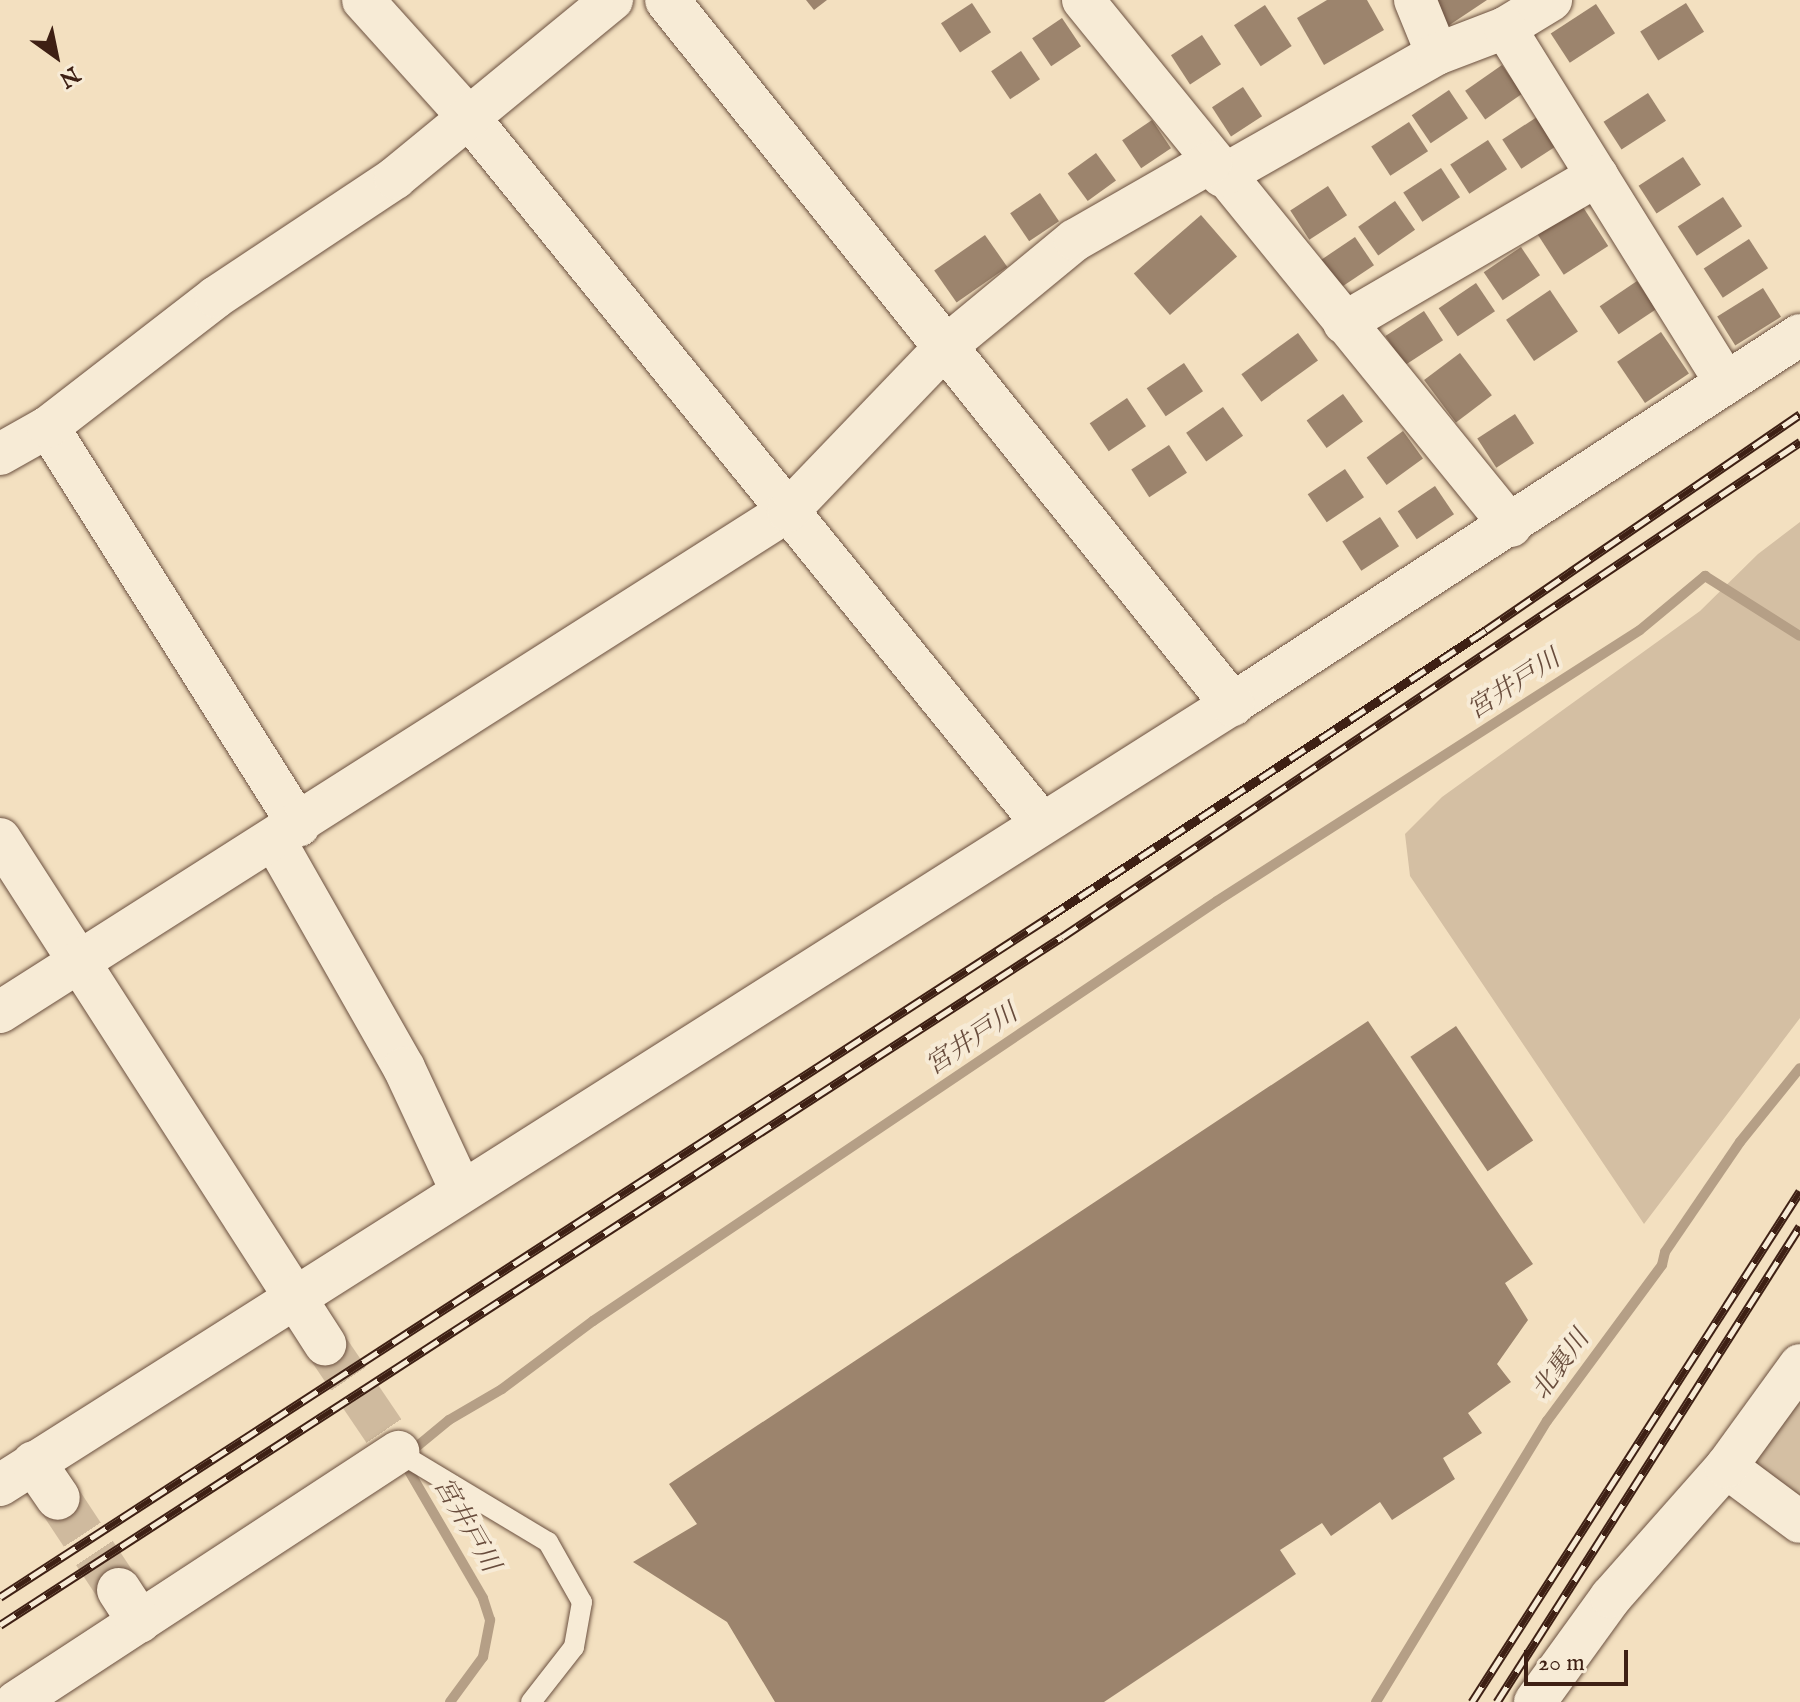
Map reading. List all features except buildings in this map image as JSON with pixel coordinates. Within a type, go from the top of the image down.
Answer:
[{"type":"street","points":[[363,0],[470,119],[1041,822]]},
{"type":"street","points":[[0,454],[48,427],[216,297],[395,178],[612,0]]},
{"type":"street","points":[[667,0],[1232,704]]},
{"type":"street","points":[[1083,0],[1216,169],[1511,526]]},
{"type":"street","points":[[1415,0],[1437,54]]},
{"type":"street","points":[[0,1012],[287,833],[788,511],[945,347],[1075,240],[1437,54],[1505,28],[1551,0]]},
{"type":"street","points":[[1505,28],[1725,382]]},
{"type":"street","points":[[1344,323],[1597,176]]},
{"type":"street","points":[[31,1482],[296,1296],[1511,526],[1800,335]]},
{"type":"street","points":[[48,427],[287,833],[461,1190]]},
{"type":"street","points":[[0,839],[325,1344]]},
{"type":"street","points":[[1535,1702],[1611,1597],[1726,1467],[1800,1365]]},
{"type":"street","points":[[16,1702],[129,1606],[398,1452]]},
{"type":"street","points":[[1726,1467],[1800,1522]]},
{"type":"lane","points":[[398,1452],[548,1542],[582,1602],[574,1647],[531,1702]]},
{"type":"shaded area","points":[[1800,522],[1800,1018],[1644,1224],[1410,876],[1405,834],[1442,797],[1700,611],[1758,554]]},
{"type":"shaded area","points":[[1800,1383],[1800,1503],[1756,1469],[1751,1449]]},
{"type":"waterway","name":"宮井戸川","points":[[450,1702],[483,1657],[490,1620],[483,1598],[408,1469],[409,1453],[449,1420],[502,1389],[593,1321],[1217,901],[1640,630],[1705,576],[1800,636]]},
{"type":"waterway","name":"北裏川","points":[[1376,1702],[1547,1421],[1662,1265],[1665,1252],[1740,1142],[1800,1068]]},
{"type":"tunnel","points":[[325,1344],[398,1452]]},
{"type":"tunnel","points":[[58,1498],[119,1590]]},
{"type":"railway","points":[[0,1597],[1486,630],[1800,414]]},
{"type":"railway","points":[[0,1625],[1062,937],[1800,442]]},
{"type":"railway","points":[[1472,1702],[1800,1191]]},
{"type":"railway","points":[[1497,1702],[1800,1226]]}]
